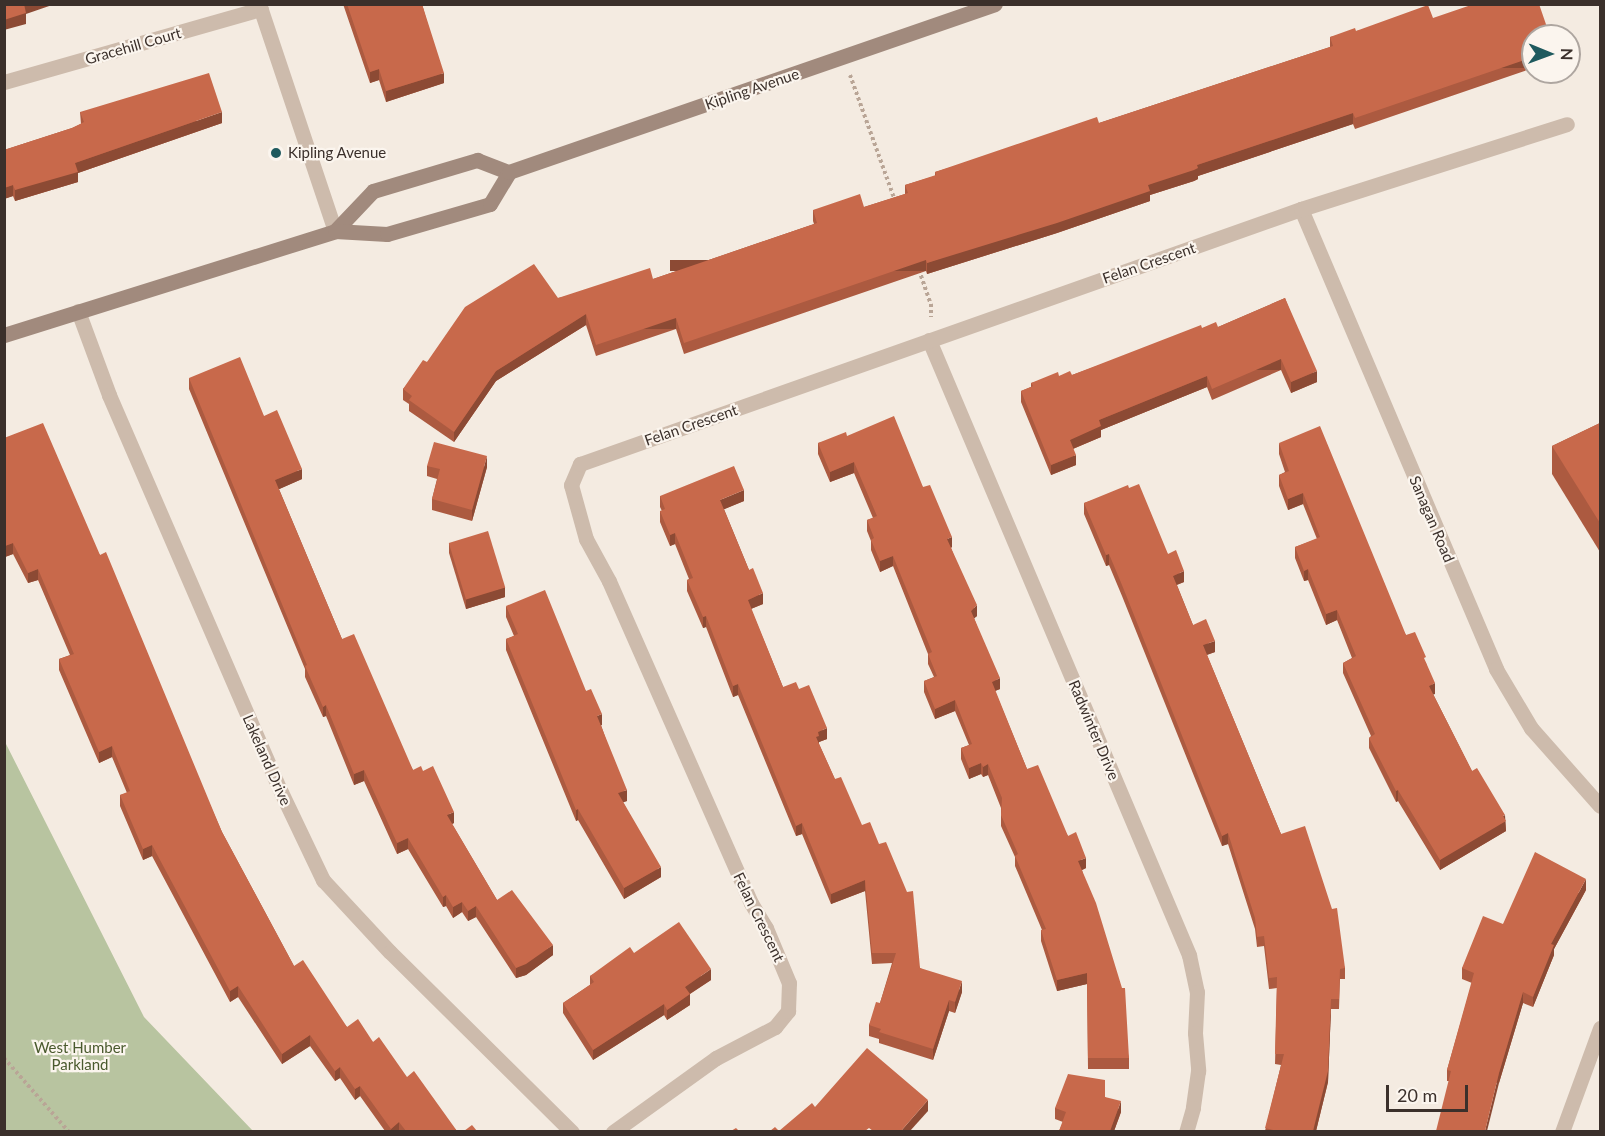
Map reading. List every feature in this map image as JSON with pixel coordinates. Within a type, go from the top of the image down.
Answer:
[{"type":"main road","name":"Kipling Avenue","points":[[509,172],[995,4]]},
{"type":"main road","points":[[4,335],[335,231],[387,234],[490,204],[509,172],[477,159],[373,191],[335,231]]},
{"type":"street","name":"Gracehill Court","points":[[4,82],[260,7]]},
{"type":"street","points":[[260,7],[335,231]]},
{"type":"street","name":"Felan Crescent","points":[[613,1131],[716,1058],[775,1027],[788,1011],[789,982],[778,953],[751,903],[609,581],[586,538],[571,484],[580,465],[597,457],[668,435],[1301,209],[1567,124]]},
{"type":"street","name":"Sanagan Road","points":[[1301,209],[1496,669],[1531,728],[1600,806]]},
{"type":"street","name":"Lakeland Drive","points":[[78,311],[141,470],[280,792],[323,880],[390,952],[572,1131]]},
{"type":"street","name":"Radwinter Drive","points":[[929,340],[1189,955],[1197,992],[1195,1033],[1198,1071],[1193,1108],[1186,1131]]},
{"type":"street","points":[[1562,1131],[1600,1028]]},
{"type":"path","points":[[844,57],[896,203]]},
{"type":"path","points":[[915,259],[931,304],[929,340]]},
{"type":"path","points":[[4,1058],[69,1131]]},
{"type":"green space","name":"West Humber Parkland","points":[[4,740],[144,1017],[253,1131],[5,1131]]},
{"type":"building","points":[[4,4],[24,4],[26,13],[4,20]]},
{"type":"building","points":[[347,4],[422,4],[444,73],[386,91],[379,69],[370,72]]},
{"type":"building","points":[[1474,4],[1539,4],[1546,24],[1521,24],[1521,61],[1355,118],[1353,113],[1197,165],[1198,168],[1194,170],[1148,185],[1150,191],[1057,223],[927,263],[926,260],[684,343],[676,318],[596,345],[586,314],[496,371],[454,432],[409,400],[412,396],[403,389],[423,360],[427,362],[465,307],[534,264],[558,298],[650,268],[653,279],[817,223],[813,210],[860,194],[864,207],[908,193],[905,185],[936,175],[935,172],[1097,117],[1099,123],[1333,46],[1330,37],[1355,28],[1356,31],[1428,5],[1433,18]]},
{"type":"building","points":[[209,73],[222,112],[75,163],[78,172],[15,190],[13,185],[4,188],[4,150],[84,122],[80,112]]},
{"type":"building","points":[[1285,298],[1317,371],[1291,382],[1281,359],[1212,389],[1207,376],[1099,420],[1101,426],[1070,440],[1076,455],[1051,465],[1021,391],[1033,386],[1031,383],[1058,372],[1059,376],[1070,371],[1072,375],[1201,325],[1202,328],[1216,322],[1218,327]]},
{"type":"building","points":[[240,357],[264,416],[277,410],[302,469],[275,480],[342,639],[354,634],[413,770],[421,766],[423,771],[433,766],[454,812],[447,815],[497,900],[512,890],[553,945],[526,964],[516,968],[476,906],[468,911],[462,902],[453,907],[446,895],[443,897],[408,838],[397,843],[364,770],[354,774],[326,705],[323,707],[305,666],[307,665],[189,378]]},
{"type":"building","points":[[894,416],[923,487],[930,485],[952,537],[947,539],[977,605],[971,611],[1000,678],[992,682],[1027,769],[1038,765],[1068,836],[1076,832],[1086,858],[1078,861],[1096,903],[1122,988],[1125,988],[1129,1058],[1088,1058],[1087,973],[1057,980],[1041,930],[1046,929],[1015,856],[1018,854],[1001,815],[1002,798],[988,764],[983,767],[981,763],[969,768],[961,748],[972,744],[955,700],[935,709],[924,681],[937,676],[928,654],[932,652],[893,556],[880,561],[871,540],[874,538],[867,520],[877,516],[854,462],[830,472],[818,443],[846,432],[847,436]]},
{"type":"building","points":[[43,423],[100,555],[106,552],[222,832],[294,966],[303,960],[347,1027],[358,1019],[373,1042],[379,1037],[407,1077],[414,1071],[457,1131],[406,1131],[399,1122],[391,1129],[360,1086],[355,1089],[340,1067],[335,1071],[310,1035],[282,1054],[238,986],[230,991],[152,845],[143,849],[120,795],[130,791],[112,746],[99,752],[59,659],[74,654],[38,569],[28,573],[13,543],[4,545],[4,438]]},
{"type":"building","points":[[1600,423],[1600,523],[1552,446]]},
{"type":"building","points":[[1320,426],[1406,635],[1415,632],[1426,657],[1424,658],[1435,683],[1429,686],[1472,771],[1477,768],[1505,815],[1503,816],[1506,821],[1440,860],[1398,790],[1396,791],[1369,738],[1375,734],[1343,663],[1356,656],[1337,610],[1326,614],[1308,569],[1304,571],[1295,547],[1320,537],[1303,493],[1288,499],[1279,475],[1289,471],[1279,443]]},
{"type":"building","points":[[434,442],[487,456],[472,510],[432,499],[440,469],[427,466]]},
{"type":"building","points":[[734,466],[744,490],[720,500],[749,570],[753,568],[763,593],[748,600],[783,687],[796,682],[799,689],[809,685],[827,728],[818,732],[819,736],[816,737],[835,779],[841,777],[862,825],[870,822],[879,844],[886,842],[907,892],[913,891],[920,968],[962,981],[955,1002],[949,1000],[933,1049],[879,1032],[881,1029],[869,1025],[876,1002],[880,1003],[896,953],[872,953],[865,880],[831,894],[802,823],[796,826],[738,684],[733,686],[706,616],[703,617],[687,580],[693,578],[675,533],[670,535],[660,511],[665,509],[660,496]]},
{"type":"building","points":[[1139,484],[1168,554],[1176,550],[1184,571],[1173,576],[1193,625],[1206,619],[1215,641],[1203,645],[1281,834],[1305,826],[1332,909],[1337,908],[1345,968],[1340,969],[1339,999],[1331,999],[1328,1071],[1313,1131],[1277,1131],[1265,1128],[1284,1054],[1275,1054],[1277,977],[1269,978],[1264,936],[1257,937],[1255,918],[1228,833],[1222,836],[1122,585],[1109,554],[1106,555],[1084,503],[1128,485],[1129,488]]},
{"type":"building","points":[[488,531],[505,587],[466,599],[449,543]]},
{"type":"building","points":[[545,590],[586,691],[591,689],[602,714],[597,716],[627,790],[618,793],[661,867],[624,888],[578,809],[576,810],[506,639],[518,634],[506,606]]},
{"type":"building","points":[[1535,852],[1586,879],[1551,944],[1554,945],[1533,997],[1523,992],[1485,1131],[1436,1131],[1451,1071],[1447,1070],[1474,973],[1462,968],[1483,916],[1503,924]]},
{"type":"building","points":[[679,922],[711,969],[685,987],[690,994],[667,1010],[664,1004],[593,1050],[563,1003],[594,982],[590,976],[630,947],[634,953]]},
{"type":"building","points":[[867,1048],[928,1100],[901,1131],[873,1131],[869,1128],[865,1131],[779,1131],[812,1103],[815,1107]]},
{"type":"building","points":[[1068,1074],[1105,1080],[1105,1097],[1121,1101],[1110,1131],[1059,1131],[1066,1112],[1055,1108]]},
{"type":"building","points":[[472,1125],[477,1131],[464,1131]]},
{"type":"place","name":"Kipling Avenue","points":[[276,153]]}]
